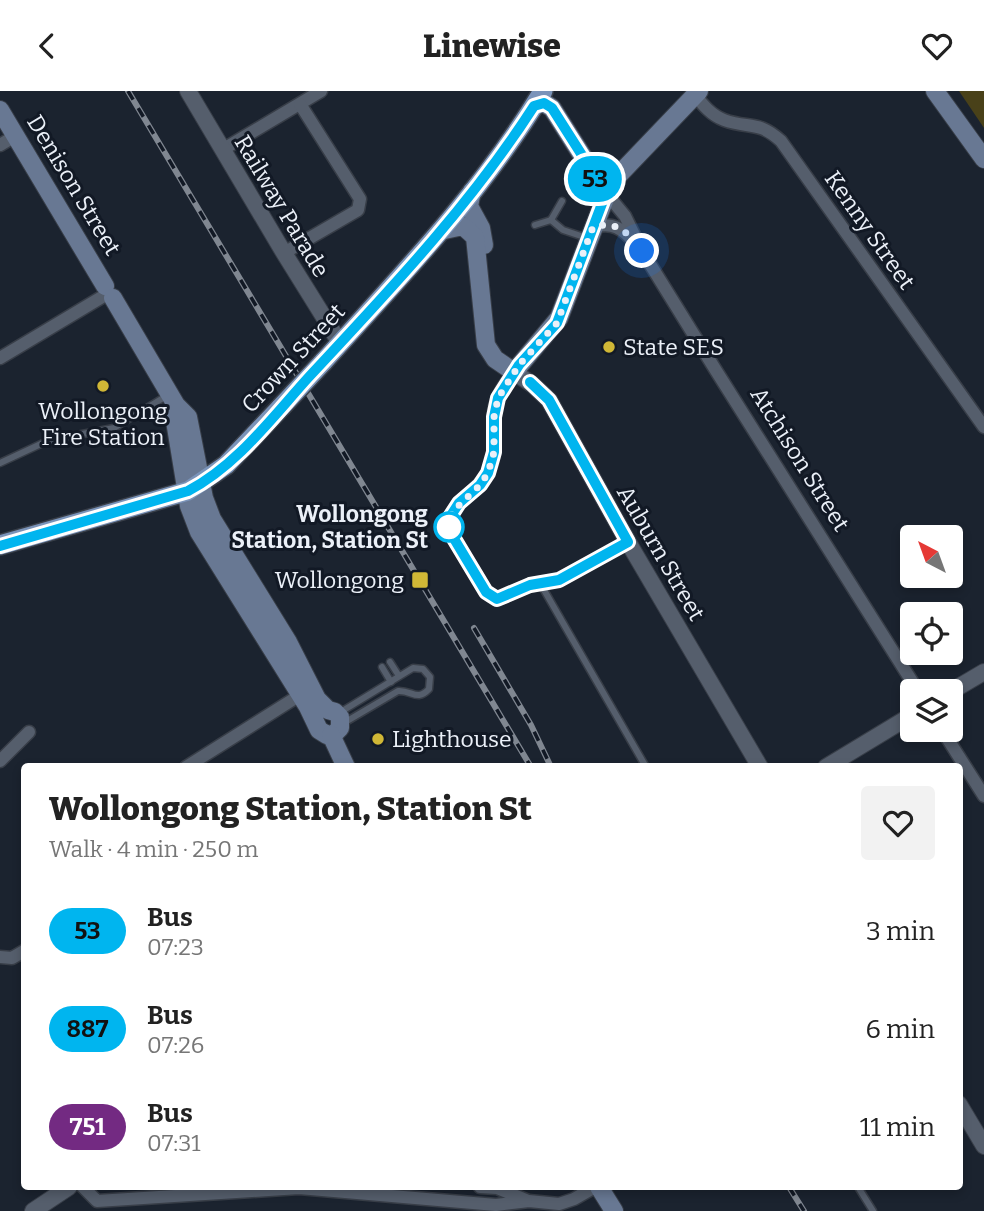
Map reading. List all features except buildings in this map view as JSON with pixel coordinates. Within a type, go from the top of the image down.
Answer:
[{"type":"main road","points":[[936,91],[984,159]]},
{"type":"main road","points":[[440,231],[458,226],[467,228],[476,239],[486,345],[495,359],[514,372],[557,323],[612,181],[697,93]]},
{"type":"main road","name":"Atchison Street","points":[[538,98],[552,108],[606,193]]},
{"type":"main road","name":"Crown Street","points":[[0,545],[195,487],[234,458],[440,231],[505,149],[538,98]]},
{"type":"main road","name":"Denison Street","points":[[0,110],[8,140],[173,400],[188,417],[194,440],[195,487]]},
{"type":"main road","points":[[585,161],[613,167],[636,156]]},
{"type":"main road","points":[[472,191],[469,206],[480,224],[484,238],[478,258]]},
{"type":"main road","name":"Denison Street","points":[[173,400],[175,421],[195,487]]},
{"type":"main road","points":[[194,440],[215,460],[225,462],[234,458]]},
{"type":"main road","points":[[195,487],[288,642],[307,694],[331,722],[345,763]]},
{"type":"main road","points":[[599,1190],[614,1211]]},
{"type":"street","name":"Railway Parade","points":[[188,91],[340,343]]},
{"type":"street","points":[[222,150],[321,91]]},
{"type":"street","name":"Kenny Street","points":[[697,93],[705,108],[722,119],[756,125],[769,130],[781,141],[984,427]]},
{"type":"street","points":[[284,253],[358,210],[360,199],[300,104]]},
{"type":"street","name":"Atchison Street","points":[[606,193],[625,216],[642,251],[910,679]]},
{"type":"street","name":"Atchison Street","points":[[591,233],[607,224],[617,226],[642,251]]},
{"type":"street","points":[[0,358],[107,294]]},
{"type":"street","points":[[514,372],[496,403],[493,424],[494,452],[488,473],[480,485],[455,508],[448,522],[450,532],[488,595],[500,598],[524,587],[562,579],[628,542]]},
{"type":"street","name":"Auburn Street","points":[[514,372],[549,400],[628,542],[758,763]]},
{"type":"street","points":[[963,684],[984,672]]},
{"type":"street","points":[[193,763],[307,694]]},
{"type":"street","points":[[833,763],[900,722]]},
{"type":"street","points":[[0,761],[29,732]]},
{"type":"street","points":[[950,742],[984,796]]},
{"type":"street","points":[[0,958],[12,958],[21,953]]},
{"type":"street","points":[[963,1111],[984,1146]]},
{"type":"street","points":[[33,1211],[64,1190]]},
{"type":"street","points":[[86,1190],[97,1201],[150,1200],[274,1190]]},
{"type":"street","points":[[322,1190],[496,1205],[529,1201]]},
{"type":"street","points":[[503,1190],[529,1201],[561,1207],[591,1190]]},
{"type":"lane","points":[[535,225],[551,220],[562,201]]},
{"type":"lane","points":[[551,220],[561,229],[591,233]]},
{"type":"lane","points":[[0,463],[52,440],[114,428],[173,400]]},
{"type":"lane","points":[[540,583],[644,763]]},
{"type":"lane","points":[[390,661],[399,677]]},
{"type":"lane","points":[[382,667],[391,682]]},
{"type":"lane","points":[[419,667],[429,674],[430,686],[420,696],[403,690],[396,692],[331,722],[399,677],[419,667]]},
{"type":"lane","points":[[861,1190],[873,1211]]},
{"type":"shaded area","points":[[959,91],[984,91],[984,128]]},
{"type":"railway","points":[[128,91],[529,763]]},
{"type":"railway","points":[[474,628],[531,725],[549,763]]},
{"type":"railway","points":[[791,1190],[804,1211]]},
{"type":"bus line","name":"53","points":[[0,546],[188,491],[202,484],[226,465],[440,231],[505,149],[534,106],[544,103],[552,108],[606,193],[557,323],[519,365],[498,398],[493,424],[495,445],[488,473],[480,485],[459,503],[448,522],[450,532],[486,592],[497,599],[530,585],[559,580],[628,542],[549,400],[530,382]]},
{"type":"place","name":"State SES","points":[[609,347]]},
{"type":"place","name":"Wollongong Fire Station","points":[[103,386]]},
{"type":"place","name":"Wollongong Station, Station St","points":[[449,527]]},
{"type":"place","name":"Wollongong","points":[[420,580]]},
{"type":"place","name":"Lighthouse","points":[[378,739]]},
{"type":"route","points":[[449,527],[452,512],[480,485],[488,473],[495,445],[493,424],[498,398],[519,365],[557,323],[593,227],[607,224],[617,226],[642,251]]}]
